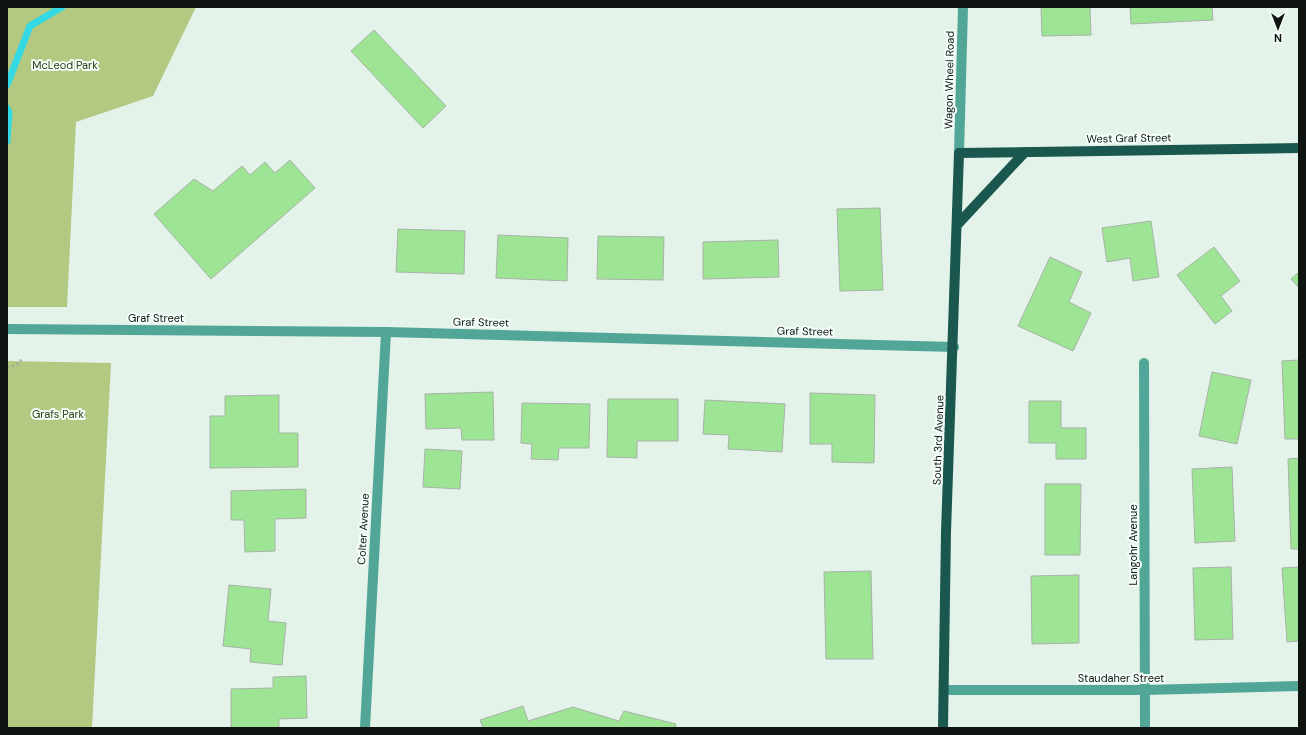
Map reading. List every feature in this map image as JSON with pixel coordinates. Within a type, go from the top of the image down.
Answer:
[{"type":"main road","name":"West Graf Street","points":[[959,153],[1299,148]]},
{"type":"main road","points":[[958,225],[1025,152]]},
{"type":"main road","name":"South 3rd Avenue","points":[[943,728],[946,532],[954,347],[959,153]]},
{"type":"street","name":"Wagon Wheel Road","points":[[959,153],[963,7]]},
{"type":"street","name":"Graf Street","points":[[7,329],[386,332],[954,347]]},
{"type":"street","name":"Colter Avenue","points":[[364,728],[386,332]]},
{"type":"street","name":"Langohr Avenue","points":[[1144,363],[1145,728]]},
{"type":"street","name":"Staudaher Street","points":[[944,690],[1145,690],[1299,686]]},
{"type":"path","points":[[7,368],[17,364],[23,358]]},
{"type":"green space","name":"McLeod Park","points":[[7,7],[196,7],[153,96],[76,122],[67,307],[7,307]]},
{"type":"green space","name":"Grafs Park","points":[[7,361],[111,363],[92,728],[7,728]]},
{"type":"building","points":[[1041,7],[1090,7],[1091,35],[1042,36]]},
{"type":"building","points":[[1130,7],[1212,7],[1213,20],[1131,24]]},
{"type":"building","points":[[374,30],[446,106],[423,128],[351,51]]},
{"type":"building","points":[[290,160],[315,188],[211,279],[154,214],[194,179],[213,191],[242,166],[250,175],[265,162],[275,173]]},
{"type":"building","points":[[880,208],[883,290],[840,291],[837,209]]},
{"type":"building","points":[[1151,221],[1159,277],[1133,281],[1130,258],[1107,262],[1102,228]]},
{"type":"building","points":[[398,229],[465,231],[464,274],[396,272]]},
{"type":"building","points":[[498,235],[568,238],[567,281],[496,278]]},
{"type":"building","points":[[598,236],[664,237],[663,280],[597,279]]},
{"type":"building","points":[[778,240],[779,277],[703,279],[703,242]]},
{"type":"building","points":[[1214,247],[1240,281],[1221,296],[1232,311],[1215,324],[1177,275]]},
{"type":"building","points":[[1050,257],[1082,272],[1069,302],[1091,313],[1073,351],[1018,326]]},
{"type":"building","points":[[1299,272],[1299,288],[1291,279]]},
{"type":"building","points":[[1299,360],[1299,439],[1285,439],[1282,361]]},
{"type":"building","points":[[1212,372],[1251,380],[1237,444],[1199,436]]},
{"type":"building","points":[[493,392],[494,440],[462,440],[461,428],[426,429],[425,394]]},
{"type":"building","points":[[810,393],[875,395],[874,463],[832,462],[832,444],[810,444]]},
{"type":"building","points":[[279,395],[279,433],[298,433],[298,467],[210,468],[210,416],[225,416],[225,396]]},
{"type":"building","points":[[608,399],[678,399],[678,441],[637,441],[637,458],[607,457]]},
{"type":"building","points":[[705,400],[785,404],[782,452],[728,449],[729,435],[703,434]]},
{"type":"building","points":[[1029,401],[1061,401],[1061,428],[1086,428],[1086,459],[1056,459],[1056,443],[1029,443]]},
{"type":"building","points":[[522,403],[590,404],[589,448],[559,448],[558,460],[531,459],[532,444],[521,443]]},
{"type":"building","points":[[425,449],[462,451],[460,489],[423,487]]},
{"type":"building","points":[[1299,458],[1299,549],[1291,549],[1288,459]]},
{"type":"building","points":[[1232,467],[1235,541],[1195,543],[1192,469]]},
{"type":"building","points":[[1045,484],[1081,484],[1080,555],[1045,555]]},
{"type":"building","points":[[306,489],[306,518],[275,519],[275,551],[245,552],[244,520],[231,520],[231,491]]},
{"type":"building","points":[[1231,567],[1233,639],[1195,640],[1193,568]]},
{"type":"building","points":[[1299,567],[1299,641],[1287,642],[1282,568]]},
{"type":"building","points":[[871,571],[873,659],[826,659],[824,572]]},
{"type":"building","points":[[1079,575],[1079,643],[1032,644],[1031,576]]},
{"type":"building","points":[[229,585],[271,589],[268,621],[286,623],[282,665],[250,662],[251,649],[223,646]]},
{"type":"building","points":[[306,676],[307,718],[279,719],[279,728],[231,728],[231,689],[273,688],[273,677]]},
{"type":"building","points":[[523,706],[528,721],[573,707],[619,721],[624,711],[676,724],[675,728],[483,728],[480,720]]},
{"type":"waterway","points":[[7,85],[30,26],[62,7]]},
{"type":"waterway","points":[[7,108],[9,113],[7,141]]}]
